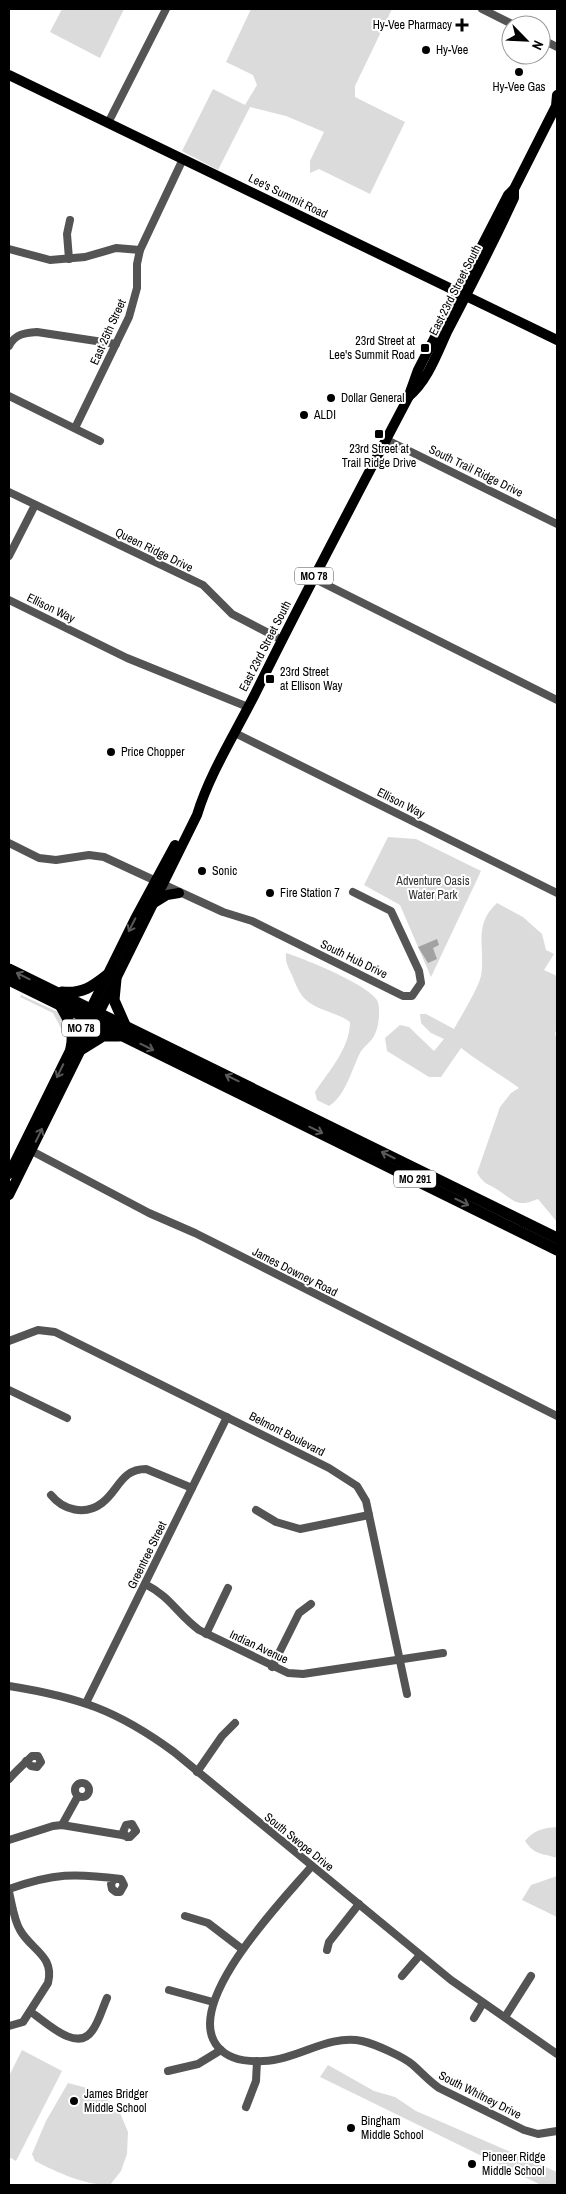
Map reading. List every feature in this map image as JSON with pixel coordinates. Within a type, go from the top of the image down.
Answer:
[{"type":"highway","name":"MO 291","points":[[9,969],[51,990],[93,1016],[557,1238]]},
{"type":"highway","points":[[51,990],[80,992],[112,977],[114,1000],[124,1031],[104,1036],[77,1049],[72,1025],[60,1005]]},
{"type":"highway","name":"MO 291","points":[[9,980],[60,1005],[93,1016]]},
{"type":"highway","name":"MO 291","points":[[124,1031],[557,1250]]},
{"type":"main road","name":"Lee's Summit Road","points":[[9,75],[557,340]]},
{"type":"main road","name":"East 23rd Street South","points":[[9,1195],[11,1175],[27,1149],[77,1049],[159,884],[194,808],[201,800],[385,439],[408,398],[416,391],[426,374],[462,294],[514,198],[514,189],[556,105],[557,95]]},
{"type":"main road","name":"East 23rd Street South","points":[[112,977],[154,902],[159,884]]},
{"type":"main road","points":[[154,902],[167,895],[180,893]]},
{"type":"main road","points":[[9,1159],[27,1149]]},
{"type":"street","points":[[108,123],[166,9]]},
{"type":"street","points":[[482,9],[501,18]]},
{"type":"street","name":"East 25th Street","points":[[74,428],[134,304],[140,250],[183,159]]},
{"type":"street","points":[[69,259],[67,234],[70,220]]},
{"type":"street","points":[[9,249],[50,260],[69,259],[116,248],[140,250]]},
{"type":"street","points":[[9,346],[12,338],[23,333],[36,332],[116,344]]},
{"type":"street","points":[[9,396],[100,441]]},
{"type":"street","name":"South Trail Ridge Drive","points":[[385,439],[557,524]]},
{"type":"street","name":"Queen Ridge Drive","points":[[9,492],[203,585],[232,614],[282,640]]},
{"type":"street","points":[[9,556],[34,505]]},
{"type":"street","points":[[313,578],[557,700]]},
{"type":"street","name":"Ellison Way","points":[[9,600],[127,658],[248,707]]},
{"type":"street","name":"Ellison Way","points":[[235,733],[557,893]]},
{"type":"street","name":"South Hub Drive","points":[[9,843],[39,858],[56,860],[89,855],[104,858],[223,912],[252,921],[403,996],[412,996],[421,983],[419,971],[391,911],[353,892]]},
{"type":"street","name":"James Downey Road","points":[[27,1149],[149,1213],[195,1233],[557,1416]]},
{"type":"street","name":"Belmont Boulevard","points":[[9,1341],[38,1330],[55,1332],[346,1478],[361,1491],[370,1515],[407,1694]]},
{"type":"street","points":[[9,1390],[67,1418]]},
{"type":"street","name":"Greentree Street","points":[[86,1703],[227,1417]]},
{"type":"street","points":[[51,1495],[67,1509],[79,1510],[90,1508],[102,1503],[126,1474],[141,1469],[146,1469],[192,1488]]},
{"type":"street","points":[[256,1510],[276,1522],[300,1529],[370,1515]]},
{"type":"street","name":"Indian Avenue","points":[[145,1584],[165,1595],[190,1624],[206,1634],[288,1673],[303,1674],[443,1653]]},
{"type":"street","points":[[206,1634],[228,1588]]},
{"type":"street","points":[[272,1666],[299,1613],[311,1604]]},
{"type":"street","name":"South Swope Drive","points":[[9,1686],[57,1695],[86,1703],[117,1715],[145,1731],[420,1954],[483,2003],[557,2054]]},
{"type":"street","points":[[197,1772],[222,1736],[235,1723]]},
{"type":"street","points":[[9,1779],[26,1761]]},
{"type":"street","points":[[62,1825],[78,1796]]},
{"type":"street","points":[[9,1840],[62,1825],[127,1836]]},
{"type":"street","points":[[168,2071],[198,2064],[221,2050],[215,2043],[210,2031],[209,2019],[213,2002],[242,1949],[311,1867]]},
{"type":"street","points":[[9,2026],[23,2022],[31,2012],[48,1983],[50,1968],[41,1952],[19,1929],[9,1890],[58,1875],[90,1875],[114,1879]]},
{"type":"street","points":[[327,1950],[329,1942],[359,1904]]},
{"type":"street","points":[[185,1916],[208,1923],[242,1949]]},
{"type":"street","points":[[402,1976],[420,1954]]},
{"type":"street","points":[[505,2017],[531,1976]]},
{"type":"street","points":[[169,1990],[213,2002]]},
{"type":"street","points":[[31,2012],[70,2038],[82,2039],[88,2036],[94,2029],[107,1998]]},
{"type":"street","points":[[474,2018],[483,2003]]},
{"type":"street","name":"South Whitney Drive","points":[[221,2050],[232,2058],[257,2061],[279,2058],[333,2041],[350,2040],[364,2042],[412,2064],[439,2088],[524,2130],[538,2134],[557,2131]]},
{"type":"street","points":[[246,2107],[256,2081],[257,2061]]},
{"type":"green space","points":[[62,9],[124,9],[100,58],[50,32]]},
{"type":"green space","points":[[251,9],[392,9],[355,86],[355,97],[405,122],[370,194],[319,169],[310,173],[310,161],[324,132],[286,116],[250,107],[218,170],[182,151],[213,89],[245,105],[257,85],[253,75],[226,62]]},
{"type":"green space","name":"Adventure Oasis Water Park","points":[[388,837],[416,839],[481,871],[431,977],[400,905],[364,885]]},
{"type":"green space","points":[[497,903],[523,917],[542,934],[546,950],[554,954],[544,970],[557,976],[557,1028],[555,1034],[557,1039],[557,1222],[538,1199],[525,1203],[516,1202],[486,1183],[477,1173],[500,1107],[511,1093],[519,1088],[461,1048],[441,1077],[429,1077],[387,1051],[385,1038],[400,1025],[409,1027],[434,1051],[444,1039],[431,1033],[421,1023],[420,1014],[426,1014],[454,1029],[481,976],[482,929],[489,912]]},
{"type":"green space","points":[[286,953],[321,966],[349,980],[371,994],[378,1003],[379,1017],[375,1034],[361,1052],[343,1090],[335,1102],[329,1106],[317,1100],[315,1092],[343,1050],[350,1022],[315,1006],[305,999],[297,988],[288,967]]},
{"type":"green space","points":[[21,995],[65,1017],[69,1043],[53,1013],[20,997]]},
{"type":"green space","points":[[557,1827],[557,1858],[536,1852],[525,1841],[539,1830]]},
{"type":"green space","points":[[557,1876],[557,1917],[522,1900],[531,1885]]},
{"type":"green space","points":[[22,2050],[62,2071],[16,2161],[9,2157],[9,2076]]},
{"type":"green space","points":[[328,2065],[374,2091],[395,2097],[416,2111],[557,2172],[557,2185],[541,2185],[320,2077]]},
{"type":"green space","points":[[68,2083],[87,2088],[106,2098],[120,2113],[128,2132],[127,2154],[121,2171],[110,2185],[81,2181],[62,2174],[35,2161],[32,2154],[46,2121]]},
{"type":"shaded area","points":[[437,939],[439,945],[433,948],[437,959],[428,963],[418,947]]},
{"type":"place","name":"Hy-Vee Pharmacy","points":[[462,25]]},
{"type":"place","name":"Hy-Vee","points":[[426,50]]},
{"type":"place","name":"Hy-Vee Gas","points":[[519,72]]},
{"type":"place","name":"23rd Street at Lee's Summit Road","points":[[425,348]]},
{"type":"place","name":"Dollar General","points":[[331,398]]},
{"type":"place","name":"ALDI","points":[[304,415]]},
{"type":"place","name":"23rd Street at Trail Ridge Drive","points":[[379,434]]},
{"type":"place","name":"23rd Street at Ellison Way","points":[[270,679]]},
{"type":"place","name":"Price Chopper","points":[[111,752]]},
{"type":"place","name":"Sonic","points":[[202,871]]},
{"type":"place","name":"Fire Station 7","points":[[270,893]]},
{"type":"place","name":"James Bridger Middle School","points":[[74,2101]]},
{"type":"place","name":"Bingham Middle School","points":[[351,2128]]},
{"type":"place","name":"Pioneer Ridge Middle School","points":[[472,2164]]}]
